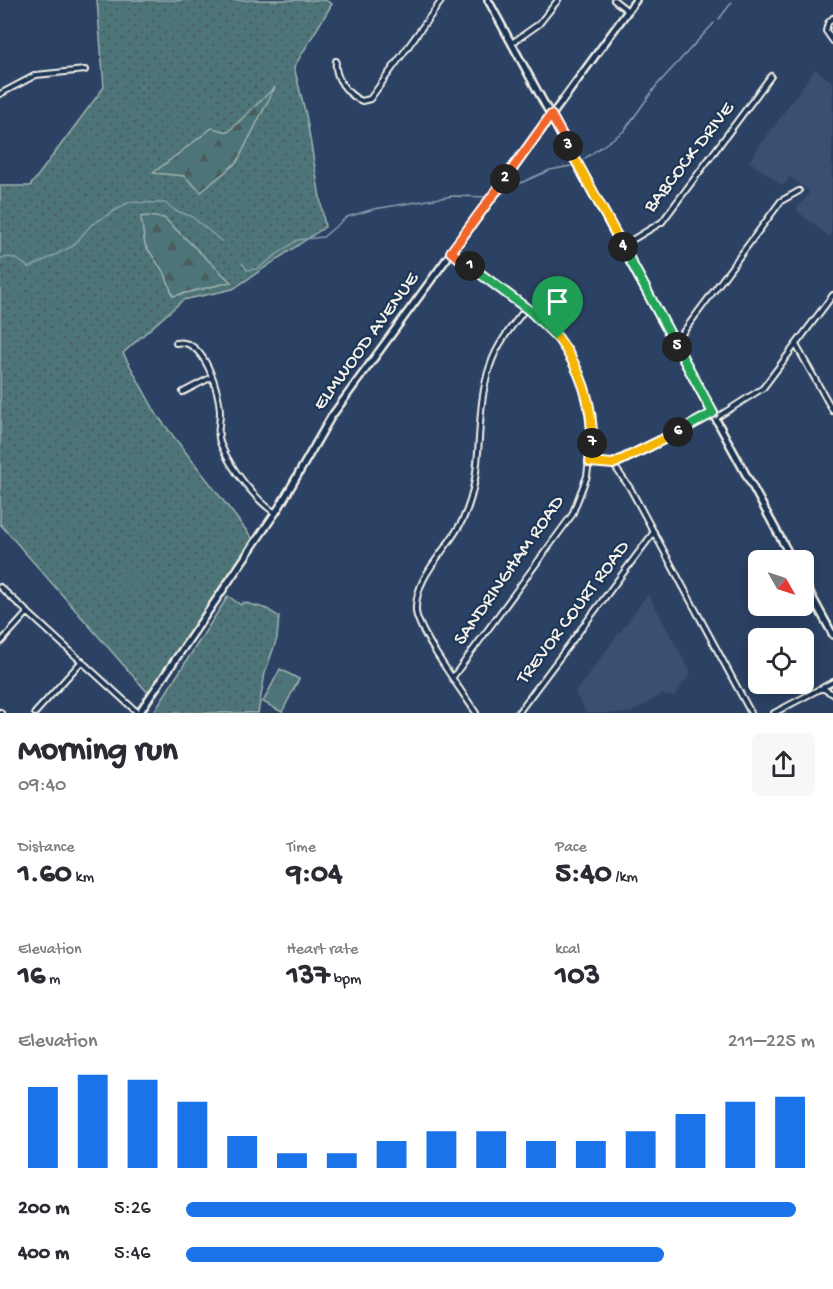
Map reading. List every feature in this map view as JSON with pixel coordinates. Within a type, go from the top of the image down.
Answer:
[{"type":"main road","points":[[488,0],[787,550]]},
{"type":"main road","name":"ELMWOOD AVENUE","points":[[138,713],[275,513],[331,417],[636,0]]},
{"type":"main road","points":[[814,600],[833,635]]},
{"type":"street","points":[[336,61],[338,77],[352,95],[362,101],[370,99],[442,0]]},
{"type":"street","points":[[512,43],[539,24],[558,0]]},
{"type":"street","points":[[614,0],[628,11]]},
{"type":"street","points":[[833,18],[828,23],[826,31],[833,41]]},
{"type":"street","points":[[0,94],[36,75],[85,70]]},
{"type":"street","name":"BABCOCK DRIVE","points":[[622,246],[662,222],[771,76]]},
{"type":"street","points":[[675,343],[781,201],[799,191]]},
{"type":"street","name":"SANDRINGHAM ROAD","points":[[451,252],[526,308],[558,338],[580,374],[591,418],[590,462],[579,500],[564,528],[453,677]]},
{"type":"street","points":[[590,462],[613,464],[714,416],[763,388],[833,295]]},
{"type":"street","points":[[476,713],[418,621],[417,597],[424,578],[452,540],[466,512],[476,480],[490,367],[505,336],[526,308]]},
{"type":"street","points":[[176,343],[186,342],[196,348],[212,377],[220,403],[220,443],[256,495],[275,513]]},
{"type":"street","points":[[796,345],[833,411]]},
{"type":"street","points":[[183,392],[212,377]]},
{"type":"street","points":[[613,464],[654,532],[751,713]]},
{"type":"street","name":"TREVOR COURT ROAD","points":[[518,713],[654,532]]},
{"type":"street","points":[[0,587],[138,713]]},
{"type":"street","points":[[0,643],[27,612]]},
{"type":"street","points":[[35,713],[82,662]]},
{"type":"street","points":[[774,713],[833,682]]},
{"type":"street","points":[[822,688],[833,694]]},
{"type":"shaded area","points":[[815,69],[833,83],[831,238],[796,210],[810,192],[790,177],[783,186],[749,161]]},
{"type":"shaded area","points":[[648,594],[691,673],[674,696],[662,694],[631,713],[587,713],[575,693]]},
{"type":"green space","points":[[97,0],[325,0],[332,4],[294,67],[306,115],[325,227],[233,289],[183,300],[123,353],[157,415],[253,539],[148,693],[0,524],[0,186],[30,186],[104,87]]},
{"type":"green space","points":[[275,87],[237,162],[201,192],[184,176],[153,173],[212,128],[228,132]]},
{"type":"green space","points":[[141,217],[164,218],[231,282],[173,296],[165,274],[145,245]]},
{"type":"green space","points":[[228,596],[241,605],[243,602],[267,609],[279,617],[277,638],[265,673],[258,713],[153,713]]},
{"type":"green space","points":[[280,669],[299,679],[282,712],[263,702]]},
{"type":"waterway","points":[[719,19],[732,2]]},
{"type":"waterway","points":[[584,159],[624,131],[657,85],[714,23]]},
{"type":"waterway","points":[[509,188],[550,170],[571,166]]},
{"type":"waterway","points":[[496,197],[506,191]]},
{"type":"waterway","points":[[242,263],[247,270],[257,269],[297,240],[323,237],[347,217],[374,209],[453,196],[488,197]]},
{"type":"waterway","points":[[0,260],[12,258],[29,268],[73,246],[91,225],[129,202],[165,203],[176,211],[191,216],[221,241]]},
{"type":"route","points":[[551,115],[713,413],[629,458],[613,464],[590,462],[592,445],[590,408],[580,374],[558,338],[530,311],[451,252],[551,115]]}]
